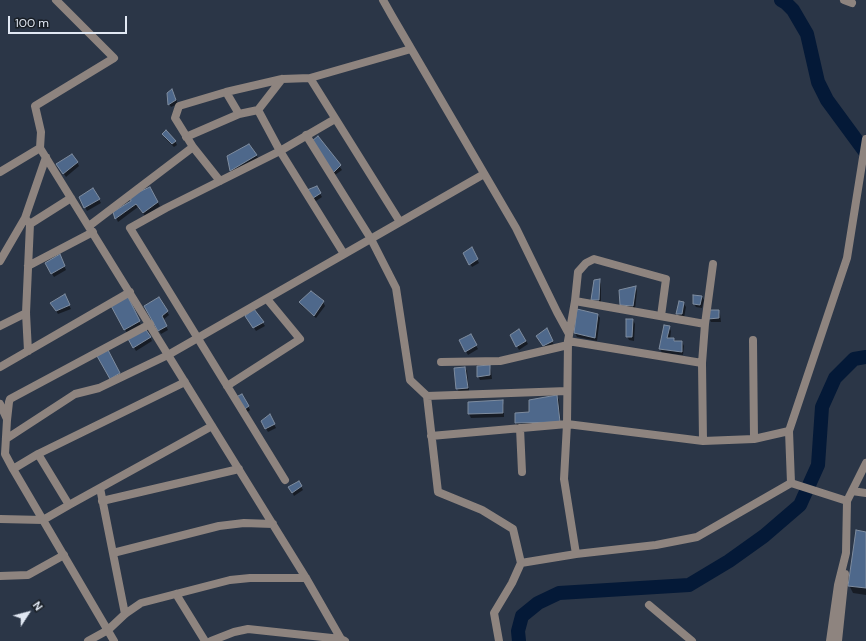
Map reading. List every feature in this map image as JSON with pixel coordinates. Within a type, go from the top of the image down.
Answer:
[{"type":"street","points":[[56,0],[114,58],[36,106],[41,132],[40,148],[150,324],[343,640]]},
{"type":"street","points":[[383,0],[516,228],[557,312],[568,340]]},
{"type":"street","points":[[844,0],[852,3]]},
{"type":"street","points":[[220,181],[193,147],[175,118],[179,106],[226,92],[282,79],[310,78],[411,49]]},
{"type":"street","points":[[310,78],[400,222]]},
{"type":"street","points":[[186,137],[239,114],[258,110],[282,79]]},
{"type":"street","points":[[226,92],[239,114]]},
{"type":"street","points":[[258,110],[280,151],[344,254]]},
{"type":"street","points":[[284,480],[130,228],[166,208],[280,151],[335,119]]},
{"type":"street","points":[[306,135],[371,238],[396,288],[410,380],[427,396],[438,492],[482,510],[513,529],[521,563],[512,583],[494,613],[499,641]]},
{"type":"street","points":[[791,483],[789,431],[847,258],[866,140]]},
{"type":"street","points":[[28,266],[91,229],[193,147]]},
{"type":"street","points":[[0,172],[40,148]]},
{"type":"street","points":[[28,351],[26,313],[28,221],[46,157]]},
{"type":"street","points":[[6,439],[75,394],[99,388],[168,355],[484,174]]},
{"type":"street","points":[[0,261],[28,221],[71,198]]},
{"type":"street","points":[[576,554],[564,479],[568,340],[575,301],[578,272],[586,263],[594,259],[666,278],[661,316]]},
{"type":"street","points":[[703,441],[702,363],[705,324],[713,264]]},
{"type":"street","points":[[0,367],[130,292]]},
{"type":"street","points":[[227,386],[300,339],[267,298]]},
{"type":"street","points":[[575,301],[705,324]]},
{"type":"street","points":[[0,326],[26,313]]},
{"type":"street","points":[[114,641],[5,454],[9,402],[10,399],[150,324]]},
{"type":"street","points":[[441,362],[500,361],[568,340],[702,363]]},
{"type":"street","points":[[753,340],[754,439]]},
{"type":"street","points":[[13,469],[38,454],[185,382]]},
{"type":"street","points":[[427,396],[567,391]]},
{"type":"street","points":[[0,404],[7,420]]},
{"type":"street","points":[[431,436],[566,424],[703,441],[754,439],[789,431]]},
{"type":"street","points":[[0,519],[43,520],[212,426]]},
{"type":"street","points":[[520,428],[522,472]]},
{"type":"street","points":[[38,454],[69,506]]},
{"type":"street","points":[[830,641],[836,624],[846,553],[847,501],[866,463]]},
{"type":"street","points":[[102,501],[239,469]]},
{"type":"street","points":[[521,563],[576,554],[656,545],[697,537],[791,483],[847,501]]},
{"type":"street","points":[[100,488],[125,614]]},
{"type":"street","points":[[852,491],[866,494]]},
{"type":"street","points":[[113,553],[220,526],[244,523],[273,524]]},
{"type":"street","points":[[0,576],[28,575],[64,555]]},
{"type":"street","points":[[88,641],[108,630],[125,614],[140,603],[230,580],[250,578],[306,578]]},
{"type":"street","points":[[176,594],[205,641]]},
{"type":"street","points":[[649,605],[692,641]]},
{"type":"street","points":[[836,624],[838,641]]},
{"type":"street","points":[[211,641],[234,632],[248,629],[343,640]]},
{"type":"building","points":[[172,89],[176,100],[168,105],[167,93]]},
{"type":"building","points":[[166,130],[176,141],[172,144],[162,134]]},
{"type":"building","points":[[318,136],[341,165],[333,173],[312,141]]},
{"type":"building","points":[[249,144],[257,155],[230,171],[227,156]]},
{"type":"building","points":[[72,154],[78,162],[63,174],[56,164]]},
{"type":"building","points":[[317,186],[321,193],[310,200],[307,190]]},
{"type":"building","points":[[150,187],[158,202],[143,213],[136,204],[115,219],[113,212],[131,201],[130,196]]},
{"type":"building","points":[[93,188],[100,199],[84,208],[79,197]]},
{"type":"building","points":[[472,247],[478,259],[469,265],[463,253]]},
{"type":"building","points":[[60,254],[65,266],[51,274],[45,263]]},
{"type":"building","points":[[600,279],[599,300],[591,300],[594,280]]},
{"type":"building","points":[[636,286],[633,306],[620,305],[619,290]]},
{"type":"building","points":[[311,291],[324,301],[314,316],[299,302]]},
{"type":"building","points":[[65,294],[70,305],[56,311],[50,303]]},
{"type":"building","points":[[693,295],[702,296],[700,305],[693,304]]},
{"type":"building","points":[[128,297],[140,321],[124,330],[110,304]]},
{"type":"building","points":[[159,297],[168,311],[162,316],[167,326],[158,331],[144,306]]},
{"type":"building","points":[[679,301],[684,302],[682,314],[676,314]]},
{"type":"building","points":[[254,309],[264,322],[253,328],[245,316]]},
{"type":"building","points":[[577,309],[598,314],[595,338],[574,333]]},
{"type":"building","points":[[709,310],[719,310],[719,318],[708,319]]},
{"type":"building","points":[[626,319],[633,319],[632,337],[626,337]]},
{"type":"building","points":[[664,325],[670,326],[667,338],[674,338],[674,341],[682,341],[682,352],[659,349]]},
{"type":"building","points":[[547,328],[553,341],[543,346],[536,336]]},
{"type":"building","points":[[519,329],[526,341],[516,347],[510,335]]},
{"type":"building","points":[[146,330],[151,337],[133,348],[127,337]]},
{"type":"building","points":[[471,334],[477,345],[465,352],[459,340]]},
{"type":"building","points":[[108,350],[120,373],[110,379],[97,356]]},
{"type":"building","points":[[490,365],[490,375],[477,377],[477,366]]},
{"type":"building","points":[[465,367],[468,388],[456,389],[454,368]]},
{"type":"building","points":[[242,394],[249,406],[242,411],[234,398]]},
{"type":"building","points":[[557,395],[560,422],[515,423],[515,413],[529,412],[529,400]]},
{"type":"building","points":[[503,400],[503,413],[468,414],[468,402]]},
{"type":"building","points":[[270,414],[275,424],[265,429],[261,421]]},
{"type":"building","points":[[299,481],[302,486],[292,493],[288,487]]},
{"type":"building","points":[[856,530],[866,532],[866,588],[848,586]]},
{"type":"waterway","points":[[781,0],[793,10],[807,34],[818,82],[827,100],[866,153]]},
{"type":"waterway","points":[[519,641],[518,631],[522,616],[538,603],[559,593],[689,585],[729,561],[764,536],[800,505],[818,465],[822,407],[835,378],[854,359],[866,357]]}]
